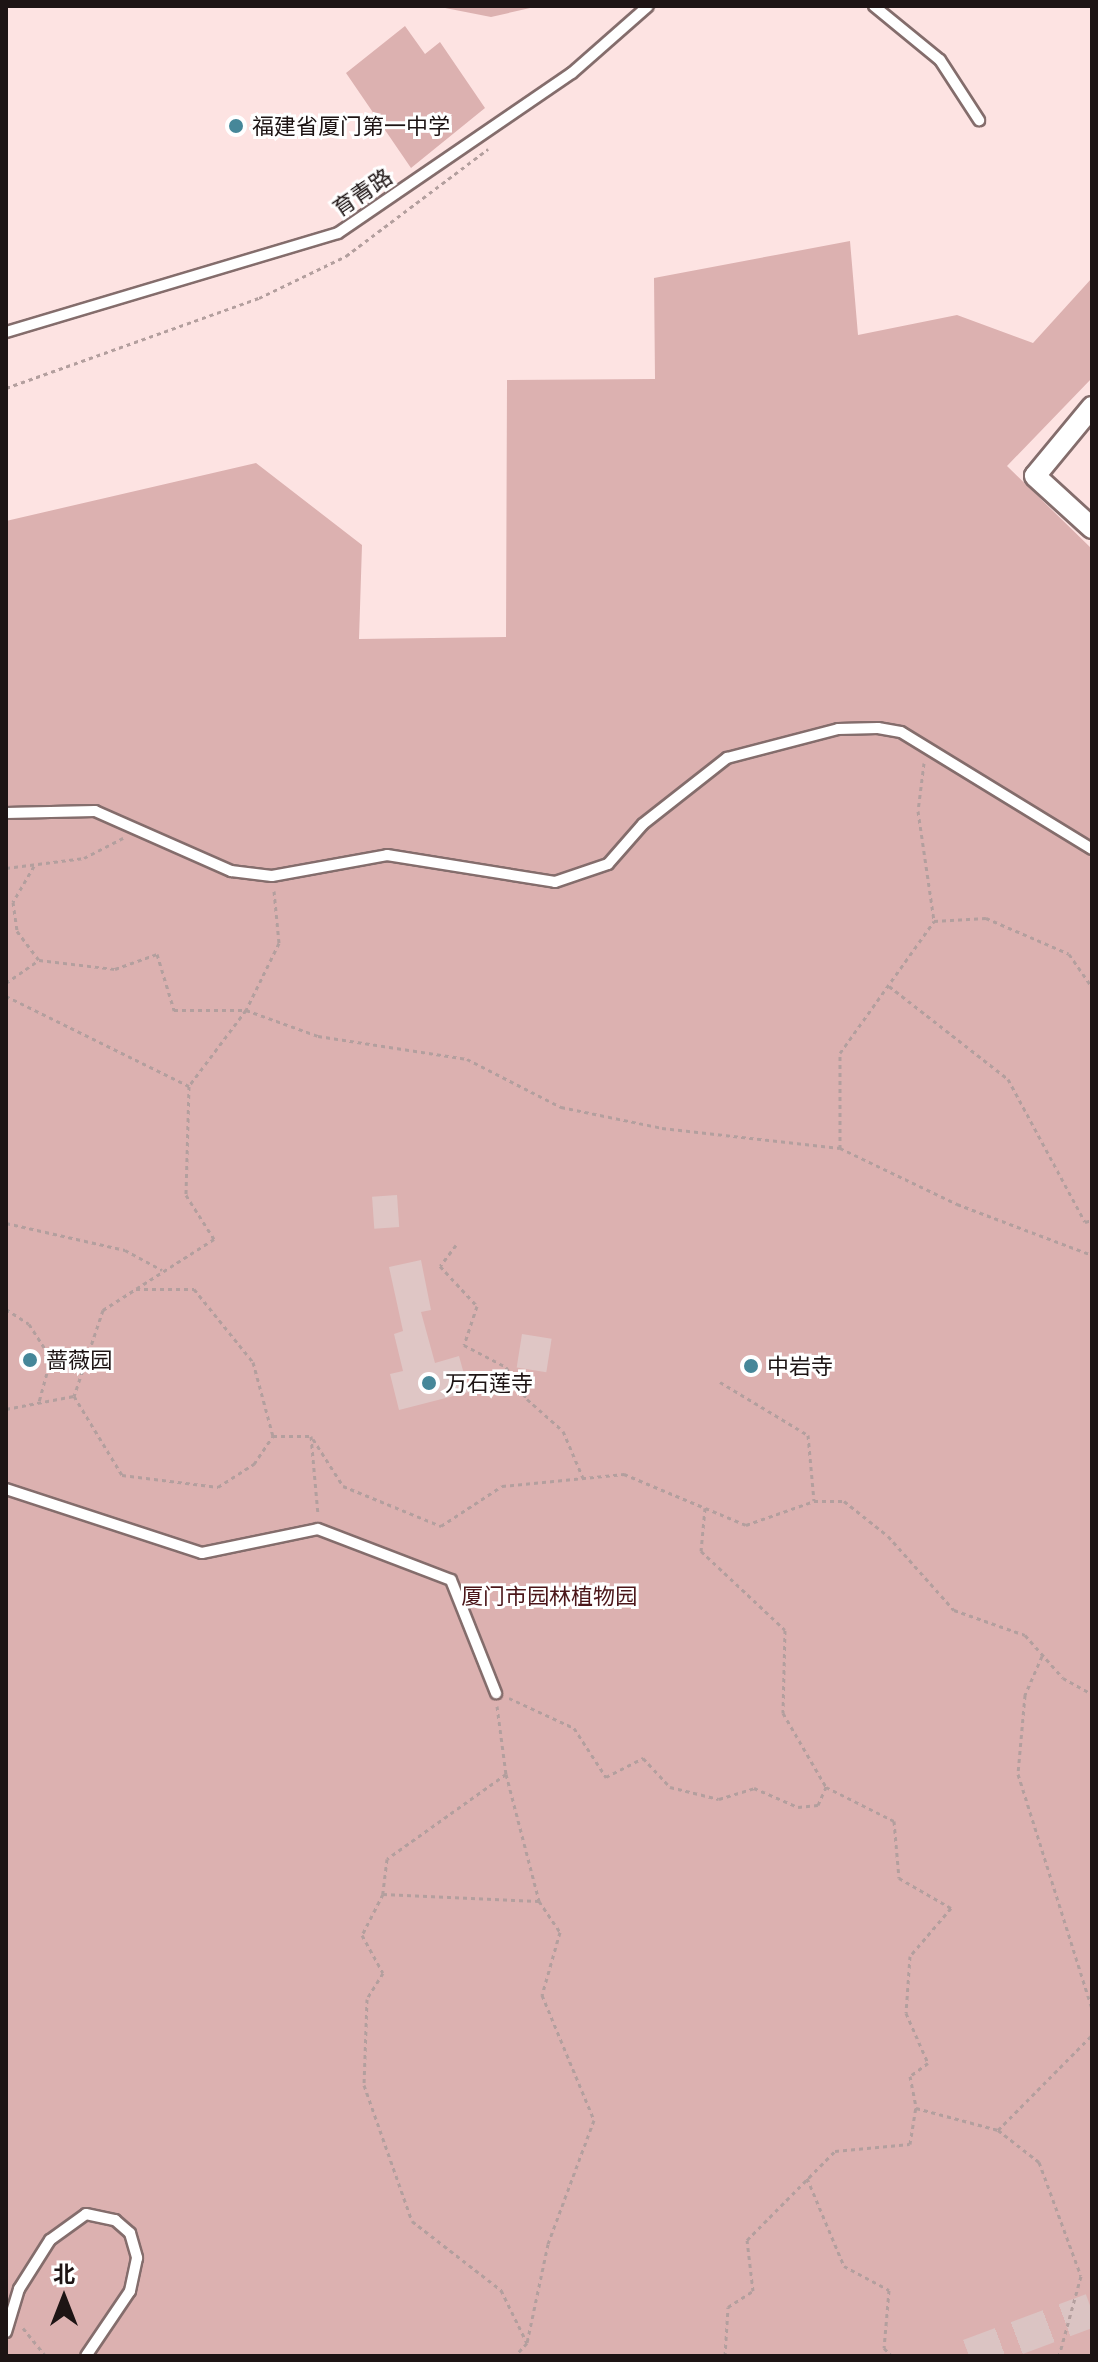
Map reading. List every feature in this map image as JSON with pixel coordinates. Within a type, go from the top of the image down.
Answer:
[{"type":"street","points":[[1092,407],[1035,476],[1092,528]]},
{"type":"lane","name":"育青路","points":[[6,332],[338,233],[572,73],[648,6]]},
{"type":"lane","points":[[874,6],[940,60],[979,120]]},
{"type":"lane","points":[[6,813],[95,811],[231,871],[272,876],[387,855],[555,882],[608,864],[643,824],[727,758],[838,729],[901,732],[1092,849]]},
{"type":"lane","points":[[6,1489],[202,1553],[318,1529],[451,1580],[496,1693]]},
{"type":"lane","points":[[6,2332],[14,2317],[19,2289],[71,2220],[115,2220],[130,2233],[137,2258],[130,2291],[86,2356]]},
{"type":"path","points":[[840,1148],[840,1053],[934,921],[918,811],[926,748]]},
{"type":"path","points":[[6,868],[34,866],[112,850],[133,829]]},
{"type":"path","points":[[34,866],[13,902],[17,931],[39,960]]},
{"type":"path","points":[[135,1289],[194,1289],[253,1362],[273,1436],[254,1464],[218,1487],[122,1475],[74,1396],[103,1310],[135,1289],[214,1239],[186,1195],[189,1086],[246,1010],[279,943],[272,876]]},
{"type":"path","points":[[934,921],[986,918],[1069,954],[1092,987]]},
{"type":"path","points":[[6,983],[39,960],[115,969],[157,954],[174,1010],[246,1010],[318,1036],[467,1059],[561,1107],[662,1128],[840,1148],[957,1204],[1092,1255]]},
{"type":"path","points":[[889,986],[1008,1079],[1085,1222],[1092,1220]]},
{"type":"path","points":[[6,996],[189,1086]]},
{"type":"path","points":[[6,1223],[125,1250],[164,1271]]},
{"type":"path","points":[[456,1245],[440,1266],[477,1306],[464,1345],[506,1367],[563,1431],[583,1478]]},
{"type":"path","points":[[6,1309],[29,1324],[51,1358],[39,1402]]},
{"type":"path","points":[[720,1382],[808,1435],[814,1501]]},
{"type":"path","points":[[6,1409],[74,1396]]},
{"type":"path","points":[[273,1436],[311,1436]]},
{"type":"path","points":[[311,1436],[343,1486],[441,1526],[502,1486],[624,1474],[746,1525],[814,1501],[844,1501],[888,1536],[954,1610],[1025,1635],[1042,1655],[1092,1694]]},
{"type":"path","points":[[311,1436],[318,1529]]},
{"type":"path","points":[[705,1508],[701,1551],[785,1630],[783,1713],[826,1787],[894,1821],[899,1878],[951,1908],[910,1956],[906,2013],[928,2063],[910,2076],[916,2108],[910,2144],[835,2151],[747,2240],[753,2291],[728,2307],[725,2356]]},
{"type":"path","points":[[1042,1655],[1025,1695],[1018,1774],[1092,2009]]},
{"type":"path","points":[[496,1693],[574,1728],[606,1777],[643,1758],[670,1787],[719,1799],[754,1788],[798,1807],[818,1805],[826,1787]]},
{"type":"path","points":[[496,1693],[506,1774],[539,1901],[560,1932],[542,1995],[594,2120],[548,2244],[527,2343],[515,2356]]},
{"type":"path","points":[[506,1774],[387,1859],[383,1894],[362,1935],[383,1973],[367,1999],[364,2085],[412,2221],[501,2290],[527,2343]]},
{"type":"path","points":[[383,1894],[539,1901]]},
{"type":"path","points":[[998,2130],[1092,2035]]},
{"type":"path","points":[[916,2108],[998,2130],[1039,2162],[1081,2276],[1059,2356]]},
{"type":"path","points":[[807,2178],[844,2266],[889,2290],[884,2348],[892,2356]]},
{"type":"path","points":[[14,2317],[46,2356]]},
{"type":"green space","points":[[435,6],[539,6],[491,17]]},
{"type":"green space","points":[[405,26],[425,54],[440,42],[485,108],[411,168],[346,73]]},
{"type":"green space","name":"厦门市园林植物园","points":[[850,241],[858,335],[957,315],[1033,343],[1092,278],[1092,378],[1007,466],[1092,549],[1092,2356],[6,2356],[6,521],[256,463],[362,545],[359,639],[506,637],[507,380],[655,379],[654,278]]},
{"type":"building","points":[[397,1195],[399,1227],[374,1229],[372,1197]]},
{"type":"building","points":[[421,1260],[431,1310],[421,1312],[435,1363],[459,1356],[469,1392],[399,1410],[390,1374],[403,1371],[394,1334],[403,1331],[389,1267]]},
{"type":"building","points":[[522,1334],[552,1339],[546,1372],[517,1368]]},
{"type":"tunnel","points":[[969,2356],[1092,2310]]},
{"type":"place","name":"福建省厦门第一中学","points":[[236,126]]},
{"type":"place","name":"蔷薇园","points":[[30,1360]]},
{"type":"place","name":"中岩寺","points":[[751,1366]]},
{"type":"place","name":"万石莲寺","points":[[429,1383]]}]
